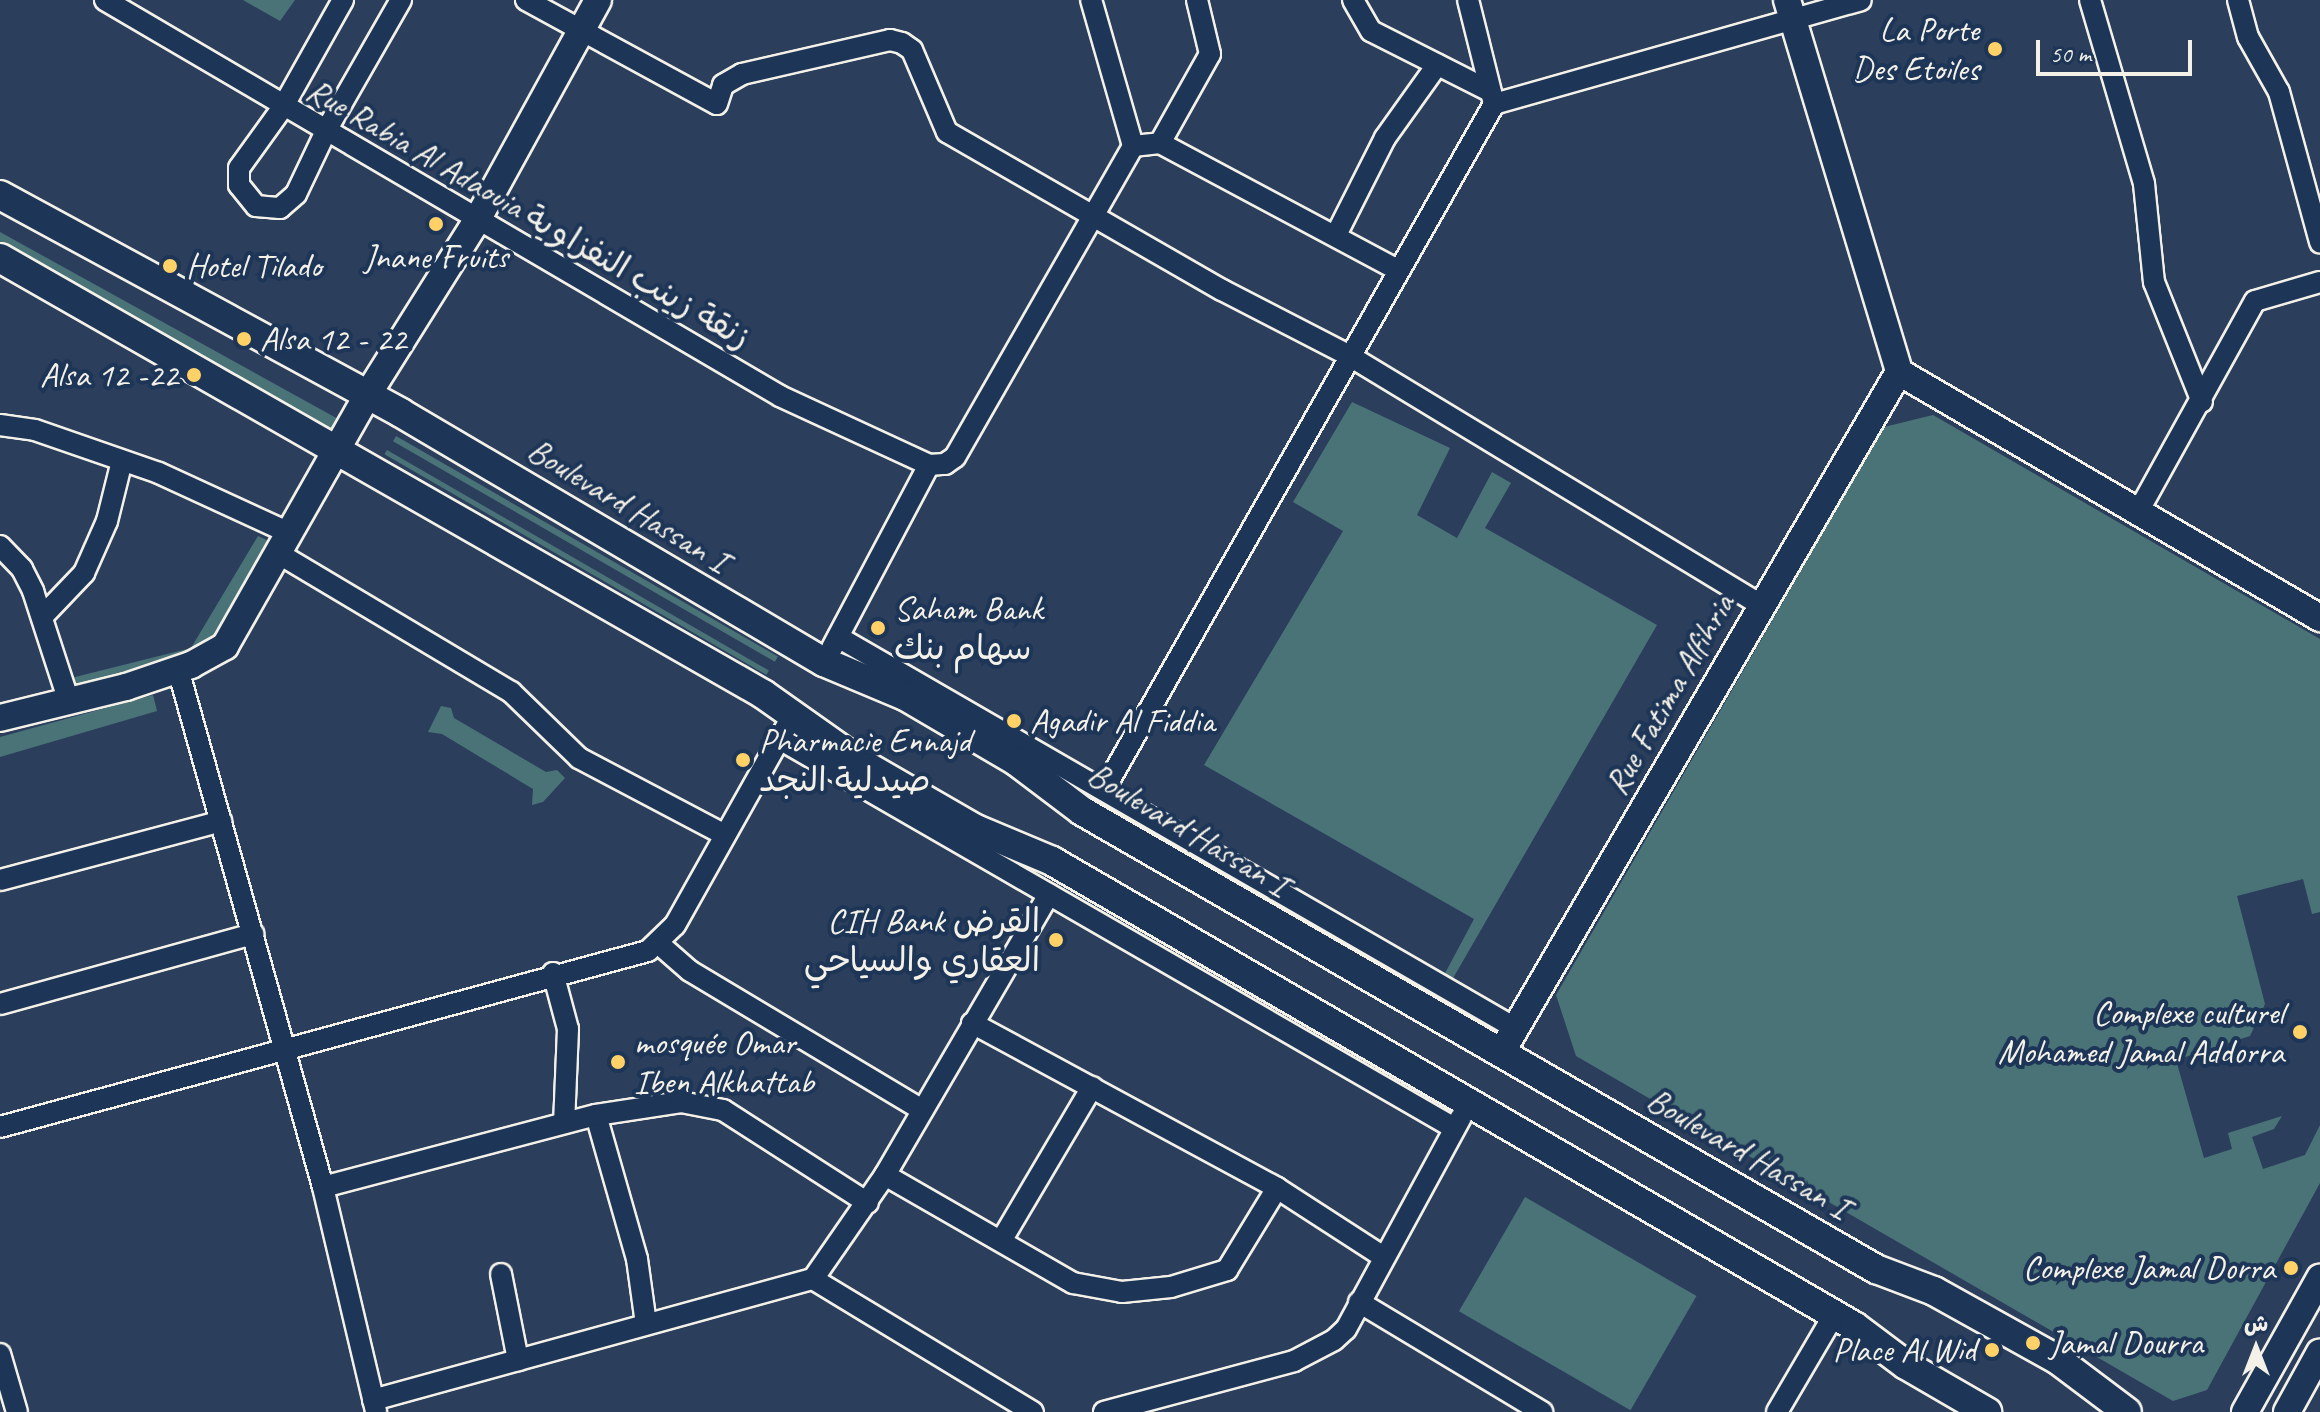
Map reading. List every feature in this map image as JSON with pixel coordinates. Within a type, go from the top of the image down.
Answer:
[{"type":"main road","name":"Boulevard Hassan I","points":[[0,195],[368,394],[824,662],[905,696],[1016,761],[1082,811],[1876,1269],[1934,1291],[2058,1360],[2127,1412]]},
{"type":"main road","points":[[0,258],[338,447],[794,713],[858,761],[991,838],[1052,861],[1461,1116],[1834,1315],[1987,1412]]},
{"type":"street","name":"Rue Rabia Al Adaouia زنقة زينب النفزاوية","points":[[105,0],[283,107],[327,129],[476,222],[791,402],[929,465]]},
{"type":"street","points":[[343,0],[283,107],[239,168],[239,185],[256,206],[273,209],[291,201],[327,129],[401,0]]},
{"type":"street","points":[[526,0],[717,104],[723,85],[742,74],[890,40],[902,43],[912,50],[947,132],[1222,290],[1348,355],[1762,606]]},
{"type":"street","points":[[0,718],[178,669],[225,646],[368,394],[476,222],[579,29],[598,0]]},
{"type":"street","points":[[824,662],[929,465],[945,464],[955,457],[1091,212],[1133,146],[1091,0]]},
{"type":"street","points":[[1160,143],[1210,54],[1197,0]]},
{"type":"street","points":[[1353,0],[1371,31],[1491,97],[1790,10],[1861,0]]},
{"type":"street","points":[[1105,788],[1491,97],[1468,0]]},
{"type":"street","points":[[2090,0],[2144,184],[2154,282],[2202,402]]},
{"type":"street","points":[[2238,0],[2248,37],[2279,92],[2318,215],[2320,242]]},
{"type":"street","points":[[1790,10],[1899,372],[2320,618]]},
{"type":"street","points":[[1336,235],[1385,138],[1437,65]]},
{"type":"street","points":[[1133,146],[1160,143],[1396,269]]},
{"type":"street","points":[[2138,512],[2202,402],[2255,301],[2320,282]]},
{"type":"street","name":"Rue Fatima Alfihria","points":[[1501,1053],[1899,372]]},
{"type":"street","points":[[0,425],[35,430],[159,473],[282,542],[511,692],[579,758],[725,835]]},
{"type":"street","points":[[42,617],[84,573],[107,521],[122,461]]},
{"type":"street","points":[[0,546],[22,569],[42,617],[68,699]]},
{"type":"street","points":[[838,637],[1105,788],[1515,1028]]},
{"type":"street","points":[[178,669],[323,1187],[374,1406],[518,1360],[813,1279],[868,1203],[1049,894]]},
{"type":"street","points":[[0,1127],[285,1052],[553,973],[637,955],[659,944],[794,713]]},
{"type":"street","points":[[778,738],[1049,894],[1461,1116],[1382,1256],[1346,1329],[1318,1351],[1104,1412]]},
{"type":"street","points":[[0,880],[221,821]]},
{"type":"street","points":[[0,1004],[253,934]]},
{"type":"street","points":[[659,944],[690,971],[921,1109]]},
{"type":"street","points":[[553,973],[568,1029],[564,1123]]},
{"type":"street","points":[[972,1023],[1277,1188],[1382,1256]]},
{"type":"street","points":[[1001,1241],[1092,1087]]},
{"type":"street","points":[[323,1187],[596,1115],[681,1102],[723,1110],[868,1203]]},
{"type":"street","points":[[596,1115],[637,1259],[646,1324]]},
{"type":"street","points":[[885,1175],[1092,1290],[1171,1287],[1227,1270],[1277,1188]]},
{"type":"street","points":[[501,1274],[518,1360]]},
{"type":"street","points":[[2245,1412],[2320,1278]]},
{"type":"street","points":[[813,1279],[1033,1412]]},
{"type":"street","points":[[1359,1302],[1542,1412]]},
{"type":"street","points":[[1777,1412],[1834,1315]]},
{"type":"street","points":[[2287,1412],[2320,1352]]},
{"type":"street","points":[[0,1354],[17,1412]]},
{"type":"green space","points":[[243,0],[295,0],[280,21]]},
{"type":"green space","points":[[0,232],[340,420],[331,440],[0,253]]},
{"type":"green space","points":[[1352,402],[1450,448],[1417,515],[1457,538],[1492,472],[1511,483],[1485,528],[1657,625],[1452,980],[1443,977],[1474,919],[1204,765],[1343,531],[1293,502]]},
{"type":"green space","points":[[1933,415],[2320,639],[2320,912],[2312,914],[2303,879],[2237,896],[2265,1004],[2250,1036],[2176,1060],[2204,1158],[2232,1149],[2228,1133],[2282,1116],[2274,1129],[2252,1137],[2263,1169],[2305,1155],[2320,1125],[2320,1183],[2207,1390],[2173,1401],[1576,1056],[1556,995],[1884,427]]},
{"type":"green space","points":[[396,436],[778,656],[775,662],[393,441]]},
{"type":"green space","points":[[387,450],[769,670],[766,675],[384,454]]},
{"type":"green space","points":[[258,536],[271,542],[204,664],[71,697],[71,678],[191,648]]},
{"type":"green space","points":[[153,695],[157,711],[0,757],[0,737]]},
{"type":"green space","points":[[441,706],[451,708],[454,718],[546,772],[557,770],[565,778],[543,802],[532,805],[533,789],[442,734],[428,732]]},
{"type":"green space","points":[[1525,1197],[1696,1296],[1630,1410],[1459,1311]]},
{"type":"place","name":"La Porte Des Etoiles","points":[[1995,49]]},
{"type":"place","name":"Jnane Fruits","points":[[436,224]]},
{"type":"place","name":"Hotel Tilado","points":[[170,266]]},
{"type":"place","name":"Alsa 12 - 22","points":[[244,339]]},
{"type":"place","name":"Alsa 12 -22","points":[[194,375]]},
{"type":"place","name":"Saham Bank سهام بنك","points":[[878,628]]},
{"type":"place","name":"Agadir Al Fiddia","points":[[1014,721]]},
{"type":"place","name":"Pharmacie Ennajd صيدلية النجد","points":[[743,760]]},
{"type":"place","name":"CIH Bank القرض العقاري والسياحي","points":[[1056,940]]},
{"type":"place","name":"Complexe culturel Mohamed Jamal Addorra","points":[[2300,1032]]},
{"type":"place","name":"mosquée Omar Iben Alkhattab","points":[[618,1062]]},
{"type":"place","name":"Complexe Jamal Dorra","points":[[2291,1268]]},
{"type":"place","name":"Jamal Dourra","points":[[2033,1343]]},
{"type":"place","name":"Place Al Wid","points":[[1992,1350]]}]
